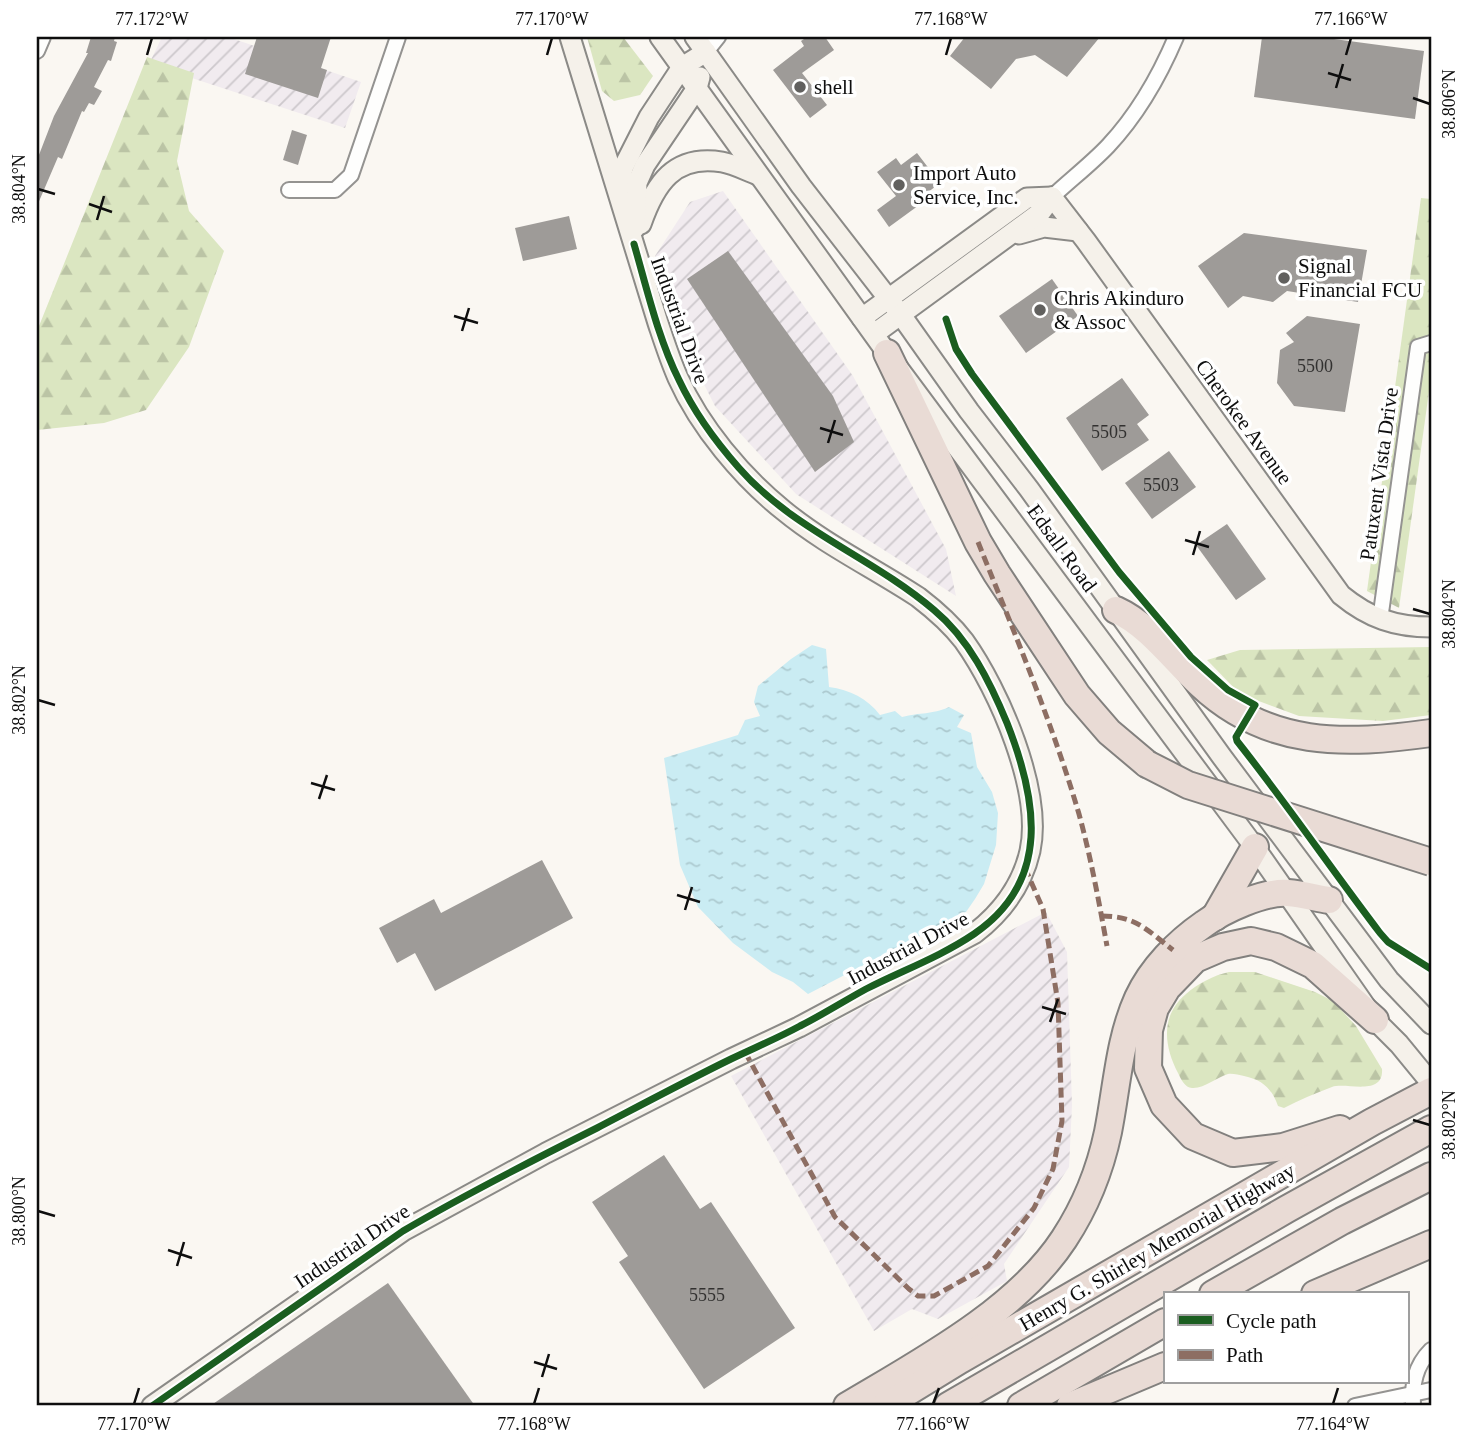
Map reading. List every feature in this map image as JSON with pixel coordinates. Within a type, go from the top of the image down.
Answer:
[{"type":"highway","points":[[881,344],[972,530],[997,574],[1077,695],[1109,732],[1147,764],[1188,785],[1431,862]]},
{"type":"highway","points":[[1116,610],[1132,617],[1225,705],[1270,728],[1318,740],[1348,742],[1431,733]]},
{"type":"highway","points":[[1215,916],[1255,847]]},
{"type":"highway","points":[[847,1406],[964,1334],[1040,1269],[1062,1242],[1078,1216],[1098,1167],[1107,1134],[1119,1060],[1138,998],[1156,970],[1183,939],[1233,905],[1285,892],[1329,900]]},
{"type":"highway","points":[[1372,1122],[1328,1132],[1283,1147],[1233,1153],[1194,1136],[1164,1105],[1148,1068],[1149,1030],[1156,1008],[1167,988],[1195,960],[1223,947],[1241,943],[1251,941],[1276,947],[1313,965],[1374,1020]]},
{"type":"highway","name":"Henry G. Shirley Memorial Highway","points":[[884,1406],[1372,1122],[1431,1091]]},
{"type":"highway","points":[[948,1406],[1287,1209],[1431,1129]]},
{"type":"highway","points":[[1217,1292],[1342,1221],[1431,1176]]},
{"type":"highway","points":[[1319,1292],[1400,1256],[1431,1246]]},
{"type":"highway","points":[[1021,1406],[1164,1323]]},
{"type":"highway","points":[[1070,1406],[1164,1366]]},
{"type":"street","points":[[37,51],[43,37]]},
{"type":"street","points":[[289,190],[335,190],[351,175],[398,37]]},
{"type":"street","name":"Industrial Drive","points":[[152,1406],[425,1217],[799,1027],[975,933],[1000,911],[1022,877],[1032,831],[1026,779],[1000,708],[969,649],[934,610],[888,577],[785,512],[756,487],[699,414],[679,380],[658,323],[570,37]]},
{"type":"street","name":"Edsall Road","points":[[660,37],[881,344],[1255,847],[1374,1020],[1399,1044],[1431,1083]]},
{"type":"street","points":[[881,344],[901,315],[1041,212],[1052,197],[1107,148],[1135,114],[1164,65],[1176,37]]},
{"type":"street","points":[[618,193],[622,168],[631,147],[682,67],[706,42]]},
{"type":"street","name":"Industrial Drive","points":[[635,244],[637,183],[645,165],[697,88],[706,42]]},
{"type":"street","name":"Edsall Road","points":[[706,42],[801,186],[901,315],[1389,980],[1431,1024]]},
{"type":"street","points":[[635,244],[650,198],[663,178],[679,167],[700,161],[723,162],[758,175]]},
{"type":"street","points":[[862,318],[1027,198],[1052,197]]},
{"type":"street","name":"Cherokee Avenue","points":[[1052,197],[1341,595],[1380,620],[1418,627],[1431,626]]},
{"type":"street","points":[[1002,241],[1044,227],[1078,230]]},
{"type":"street","name":"Patuxent Vista Drive","points":[[1380,620],[1418,347],[1431,343]]},
{"type":"street","points":[[1413,1400],[1419,1364],[1431,1350]]},
{"type":"street","points":[[1356,1406],[1413,1400],[1431,1390]]},
{"type":"shaded area","points":[[162,37],[228,37],[361,82],[345,128],[149,64]]},
{"type":"shaded area","points":[[723,191],[853,376],[946,549],[956,596],[796,494],[715,406],[679,335],[655,256],[690,202]]},
{"type":"shaded area","points":[[1046,912],[1067,952],[1072,1105],[1069,1167],[1004,1264],[1007,1281],[938,1319],[912,1309],[874,1331],[731,1076]]},
{"type":"green space","points":[[587,37],[623,37],[653,76],[640,95],[614,101],[602,91]]},
{"type":"green space","points":[[147,57],[194,73],[177,161],[189,211],[224,251],[189,347],[146,410],[104,423],[37,430],[37,331]]},
{"type":"green space","points":[[1421,198],[1431,199],[1431,377],[1399,608],[1367,591]]},
{"type":"green space","points":[[1431,647],[1431,715],[1383,721],[1299,716],[1240,694],[1207,660],[1240,650]]},
{"type":"green space","points":[[1229,972],[1255,972],[1315,992],[1333,1001],[1356,1026],[1382,1069],[1381,1078],[1371,1086],[1332,1087],[1284,1108],[1278,1106],[1266,1086],[1244,1076],[1228,1074],[1201,1087],[1187,1086],[1173,1063],[1168,1042],[1168,1022],[1186,994],[1212,978]]},
{"type":"water","points":[[812,645],[826,649],[829,687],[857,696],[870,704],[880,715],[895,711],[902,717],[949,707],[964,715],[957,727],[971,733],[977,767],[992,792],[998,813],[996,845],[984,884],[966,912],[808,994],[733,943],[698,907],[680,865],[664,758],[738,735],[745,720],[760,716],[754,702],[758,686]]},
{"type":"building","points":[[91,37],[115,37],[114,41],[117,42],[111,61],[108,60],[94,87],[102,91],[94,105],[89,103],[84,112],[82,111],[62,159],[58,157],[37,206],[37,160],[54,116],[88,53]]},
{"type":"building","points":[[257,37],[331,37],[321,68],[327,70],[318,98],[245,74]]},
{"type":"building","points":[[807,37],[825,37],[834,50],[802,73],[827,105],[810,118],[773,70],[804,46],[801,41]]},
{"type":"building","points":[[965,37],[1100,37],[1067,77],[1035,55],[1016,59],[991,89],[950,56]]},
{"type":"building","points":[[1262,37],[1319,37],[1424,51],[1415,119],[1254,97]]},
{"type":"building","points":[[292,130],[307,135],[298,165],[283,160]]},
{"type":"building","points":[[917,153],[940,183],[923,196],[926,200],[889,227],[877,210],[896,196],[877,172],[896,158],[901,165]]},
{"type":"building","points":[[569,216],[577,249],[523,261],[515,228]]},
{"type":"building","name":"Signal Financial FCU","points":[[1244,233],[1367,250],[1358,302],[1287,291],[1273,302],[1243,296],[1228,308],[1198,266]]},
{"type":"building","points":[[728,251],[833,396],[854,442],[815,472],[687,279]]},
{"type":"building","points":[[1052,279],[1078,316],[1026,353],[999,316]]},
{"type":"building","points":[[1307,316],[1360,324],[1345,412],[1294,406],[1277,383],[1280,350],[1294,342],[1286,333]]},
{"type":"building","points":[[1122,378],[1149,415],[1137,424],[1149,440],[1102,471],[1066,418]]},
{"type":"building","points":[[1169,451],[1196,487],[1152,519],[1125,483]]},
{"type":"building","points":[[1227,524],[1266,579],[1236,600],[1196,545]]},
{"type":"building","points":[[542,860],[573,918],[435,991],[415,953],[397,963],[379,928],[434,899],[441,913]]},
{"type":"building","points":[[664,1155],[700,1209],[711,1202],[795,1328],[704,1389],[619,1262],[628,1256],[592,1202]]},
{"type":"building","points":[[388,1283],[475,1406],[210,1406]]},
{"type":"marked path","points":[[978,542],[1057,745],[1079,814],[1107,946]]},
{"type":"marked path","points":[[745,1052],[835,1217],[909,1289],[918,1296],[934,1296],[988,1266],[1034,1208],[1053,1169],[1062,1121],[1058,1003],[1043,909],[1025,868]]},
{"type":"marked path","points":[[1102,916],[1133,921],[1173,950]]},
{"type":"cycle path","points":[[152,1406],[403,1231],[523,1165],[792,1030],[974,934],[999,913],[1016,889],[1027,864],[1031,837],[1025,781],[1007,723],[977,662],[958,634],[934,610],[885,574],[784,509],[760,490],[730,458],[699,415],[672,364],[653,313],[634,244]]},
{"type":"cycle path","points":[[946,319],[956,349],[972,374],[1119,572],[1191,657],[1228,690],[1255,705],[1236,737],[1237,741],[1362,909],[1388,942],[1431,969]]},
{"type":"place","name":"shell","points":[[800,87]]},
{"type":"place","name":"Import Auto Service, Inc.","points":[[899,185]]},
{"type":"place","name":"Signal Financial FCU","points":[[1284,278]]},
{"type":"place","name":"Chris Akinduro & Assoc","points":[[1040,310]]}]
